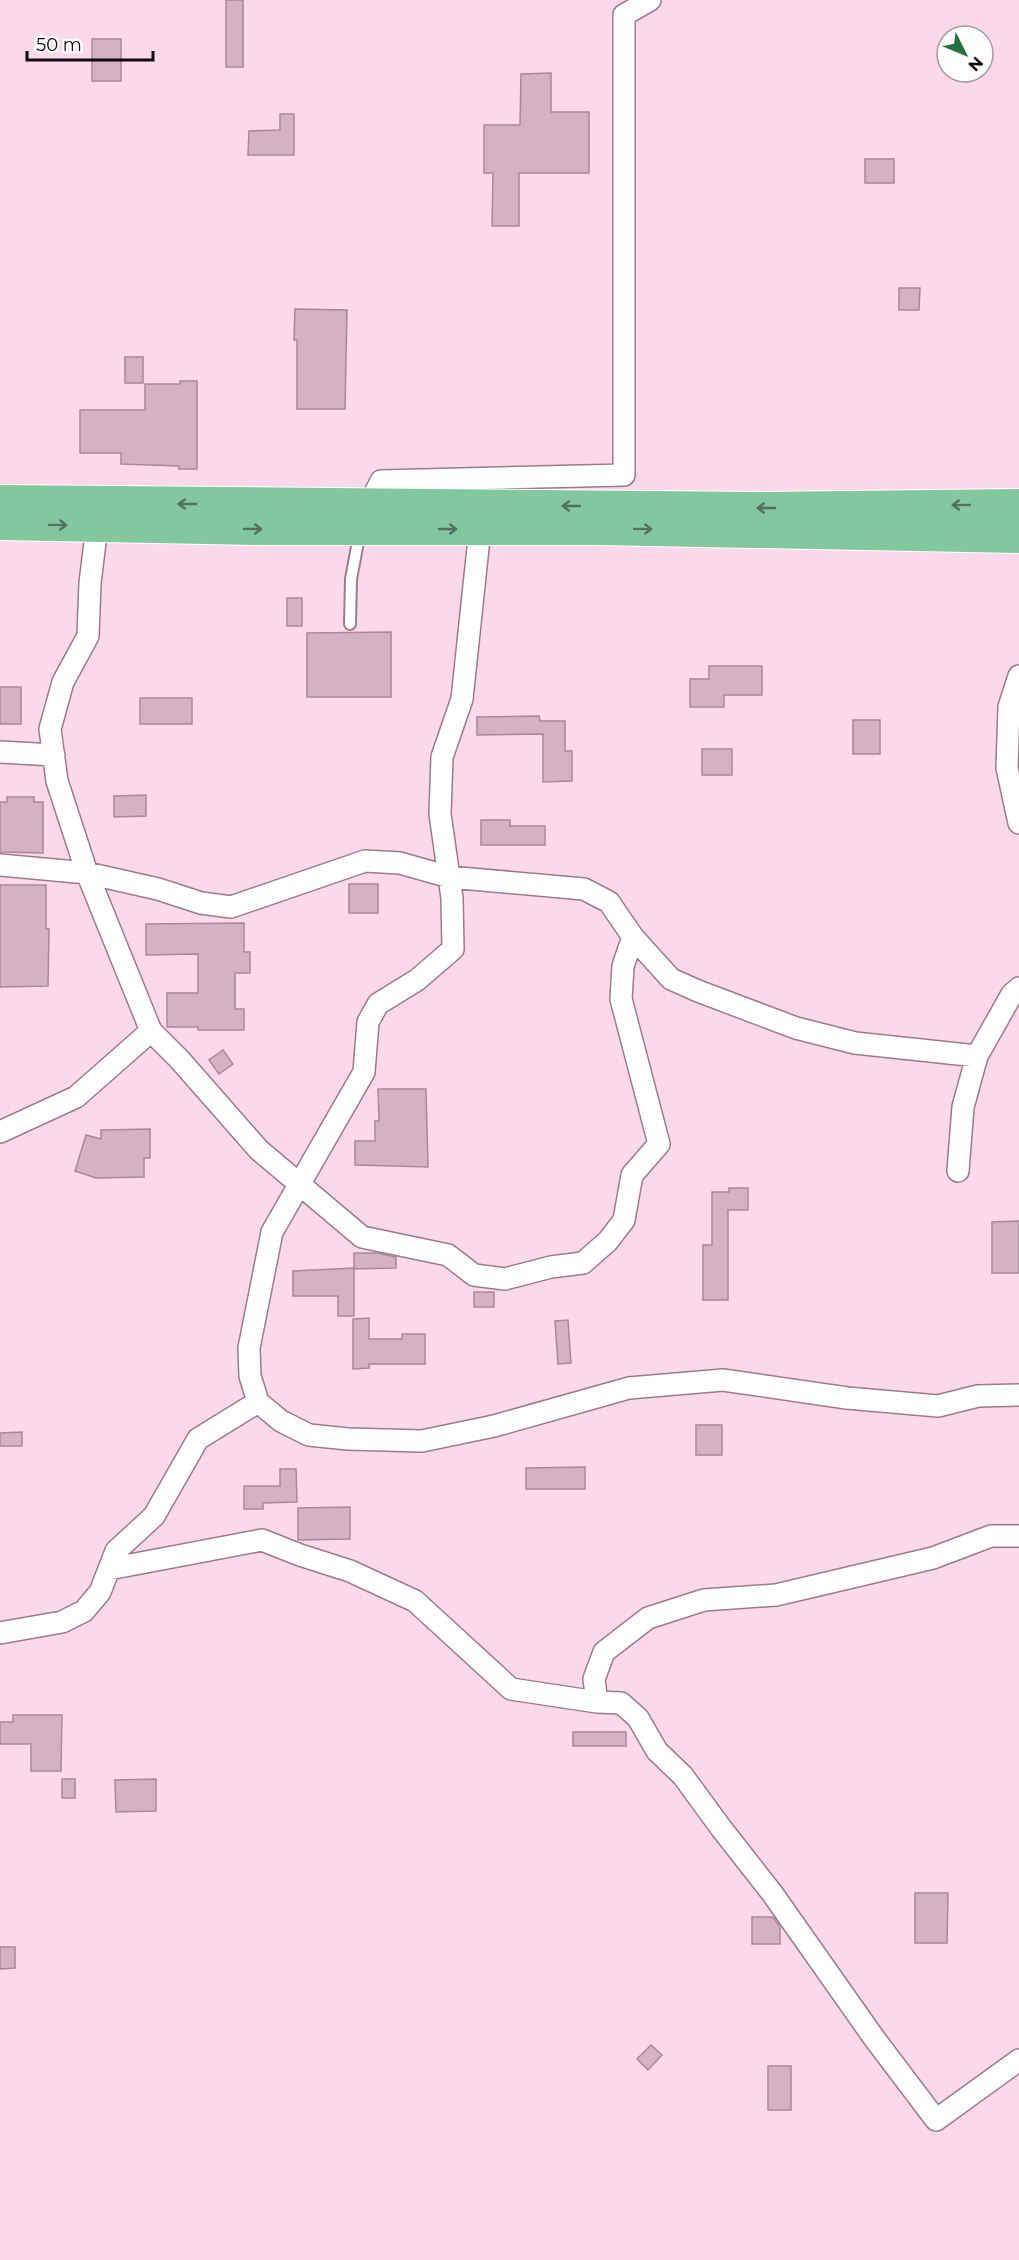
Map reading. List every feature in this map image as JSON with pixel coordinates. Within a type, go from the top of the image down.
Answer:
[{"type":"main road","points":[[0,501],[94,514]]},
{"type":"main road","points":[[0,524],[94,514],[360,514],[1019,505]]},
{"type":"main road","points":[[360,514],[480,529],[632,529],[1019,537]]},
{"type":"street","points":[[360,514],[381,481],[624,475],[624,15],[650,0]]},
{"type":"street","points":[[94,514],[88,636],[63,682],[50,729],[57,781],[87,873],[150,1031],[180,1060],[260,1150],[362,1237],[448,1255],[474,1275],[506,1279],[551,1267],[583,1263],[608,1241],[624,1220],[632,1175],[660,1144],[621,999],[623,966],[633,937]]},
{"type":"street","points":[[480,529],[462,699],[442,757],[440,814],[449,877],[453,949],[417,980],[378,1004],[368,1022],[364,1072],[272,1232],[249,1348],[250,1376],[258,1402],[281,1421],[309,1435],[348,1439],[422,1441],[494,1426],[629,1388],[723,1380],[847,1398],[938,1406],[978,1396],[1019,1395]]},
{"type":"street","points":[[1019,676],[1009,707],[1007,768],[1019,823]]},
{"type":"street","points":[[0,752],[54,755]]},
{"type":"street","points":[[0,865],[87,873],[158,889],[201,903],[231,907],[365,861],[400,863],[449,877],[584,889],[609,902],[633,937],[671,980],[796,1028],[855,1043],[977,1056]]},
{"type":"street","points":[[958,1171],[963,1107],[977,1056],[1012,994],[1019,988]]},
{"type":"street","points":[[0,1132],[76,1096],[150,1031]]},
{"type":"street","points":[[0,1634],[62,1622],[84,1611],[100,1592],[116,1551],[154,1516],[198,1439],[258,1402]]},
{"type":"street","points":[[597,1702],[594,1679],[604,1652],[648,1618],[704,1600],[776,1595],[933,1558],[990,1536],[1019,1536]]},
{"type":"street","points":[[109,1569],[262,1540],[350,1571],[416,1601],[511,1689],[621,1704],[638,1718],[657,1751],[683,1776],[772,1893],[874,2038],[936,2120],[1019,2060]]},
{"type":"lane","points":[[350,624],[351,579],[360,514]]},
{"type":"building","points":[[226,0],[243,0],[243,67],[226,67]]},
{"type":"building","points":[[92,39],[121,39],[121,81],[92,81]]},
{"type":"building","points":[[551,73],[551,112],[589,112],[589,173],[519,173],[519,226],[492,226],[493,173],[484,173],[484,125],[520,125],[521,74]]},
{"type":"building","points":[[280,114],[294,114],[294,155],[248,155],[249,131],[280,130]]},
{"type":"building","points":[[865,159],[894,159],[894,183],[865,183]]},
{"type":"building","points":[[899,288],[920,288],[919,310],[899,310]]},
{"type":"building","points":[[295,309],[347,310],[345,409],[297,409]]},
{"type":"building","points":[[125,357],[143,357],[143,383],[125,383]]},
{"type":"building","points":[[180,381],[197,381],[197,469],[179,469],[179,466],[121,464],[121,453],[80,453],[80,410],[145,410],[145,384],[180,384]]},
{"type":"building","points":[[287,598],[302,598],[302,626],[287,626]]},
{"type":"building","points":[[391,632],[391,697],[307,697],[307,633]]},
{"type":"building","points":[[709,666],[762,666],[762,695],[724,695],[724,707],[690,707],[690,679],[709,679]]},
{"type":"building","points":[[0,687],[21,687],[21,724],[0,724]]},
{"type":"building","points":[[140,698],[192,698],[192,724],[140,724]]},
{"type":"building","points":[[539,716],[540,721],[565,721],[565,751],[572,751],[572,781],[543,782],[543,734],[477,735],[477,717]]},
{"type":"building","points":[[853,720],[880,720],[880,754],[853,754]]},
{"type":"building","points":[[702,749],[732,749],[732,775],[702,775]]},
{"type":"building","points":[[146,795],[146,816],[114,817],[114,796]]},
{"type":"building","points":[[7,797],[34,797],[34,802],[43,802],[43,853],[0,852],[0,802],[7,802]]},
{"type":"building","points":[[481,820],[510,820],[510,826],[545,826],[545,845],[481,845]]},
{"type":"building","points":[[349,884],[378,884],[378,913],[349,913]]},
{"type":"building","points":[[0,885],[46,885],[46,929],[49,929],[48,986],[0,987]]},
{"type":"building","points":[[244,923],[244,952],[250,952],[250,973],[235,973],[235,1009],[244,1009],[244,1030],[167,1027],[167,993],[198,993],[198,954],[146,955],[146,924]]},
{"type":"building","points":[[223,1050],[233,1064],[219,1074],[209,1060]]},
{"type":"building","points":[[378,1089],[426,1089],[428,1167],[355,1165],[355,1141],[375,1141],[375,1121],[379,1121]]},
{"type":"building","points":[[150,1129],[150,1158],[144,1158],[144,1177],[96,1178],[75,1171],[86,1135],[101,1139],[101,1130]]},
{"type":"building","points":[[729,1188],[748,1188],[748,1210],[728,1210],[728,1300],[703,1300],[703,1245],[712,1245],[712,1192],[729,1192]]},
{"type":"building","points":[[1019,1221],[1019,1273],[992,1273],[992,1222]]},
{"type":"building","points":[[354,1253],[377,1253],[396,1257],[396,1268],[354,1269]]},
{"type":"building","points":[[354,1268],[354,1316],[338,1316],[338,1296],[293,1296],[293,1271]]},
{"type":"building","points":[[474,1292],[494,1292],[494,1307],[474,1307]]},
{"type":"building","points":[[369,1318],[369,1339],[402,1339],[402,1334],[425,1334],[425,1364],[369,1364],[369,1368],[353,1369],[353,1319]]},
{"type":"building","points":[[568,1320],[571,1363],[558,1364],[555,1321]]},
{"type":"building","points":[[696,1425],[722,1425],[722,1455],[696,1455]]},
{"type":"building","points":[[22,1432],[22,1446],[0,1446],[0,1433]]},
{"type":"building","points":[[585,1467],[585,1489],[526,1489],[526,1468]]},
{"type":"building","points":[[280,1469],[296,1469],[297,1502],[263,1503],[263,1509],[244,1509],[244,1486],[280,1486]]},
{"type":"building","points":[[350,1507],[350,1539],[298,1540],[298,1508]]},
{"type":"building","points":[[13,1715],[62,1715],[61,1771],[31,1771],[31,1744],[0,1744],[0,1722],[13,1722]]},
{"type":"building","points":[[573,1732],[626,1732],[626,1746],[573,1746]]},
{"type":"building","points":[[62,1779],[75,1779],[75,1798],[62,1798]]},
{"type":"building","points":[[156,1779],[156,1811],[116,1812],[115,1780]]},
{"type":"building","points":[[915,1893],[948,1893],[947,1943],[915,1943]]},
{"type":"building","points":[[752,1917],[773,1917],[780,1927],[780,1944],[752,1944]]},
{"type":"building","points":[[0,1947],[15,1947],[15,1968],[0,1969]]},
{"type":"building","points":[[651,2045],[662,2055],[648,2070],[637,2059]]},
{"type":"building","points":[[768,2066],[791,2066],[791,2110],[768,2110]]}]
